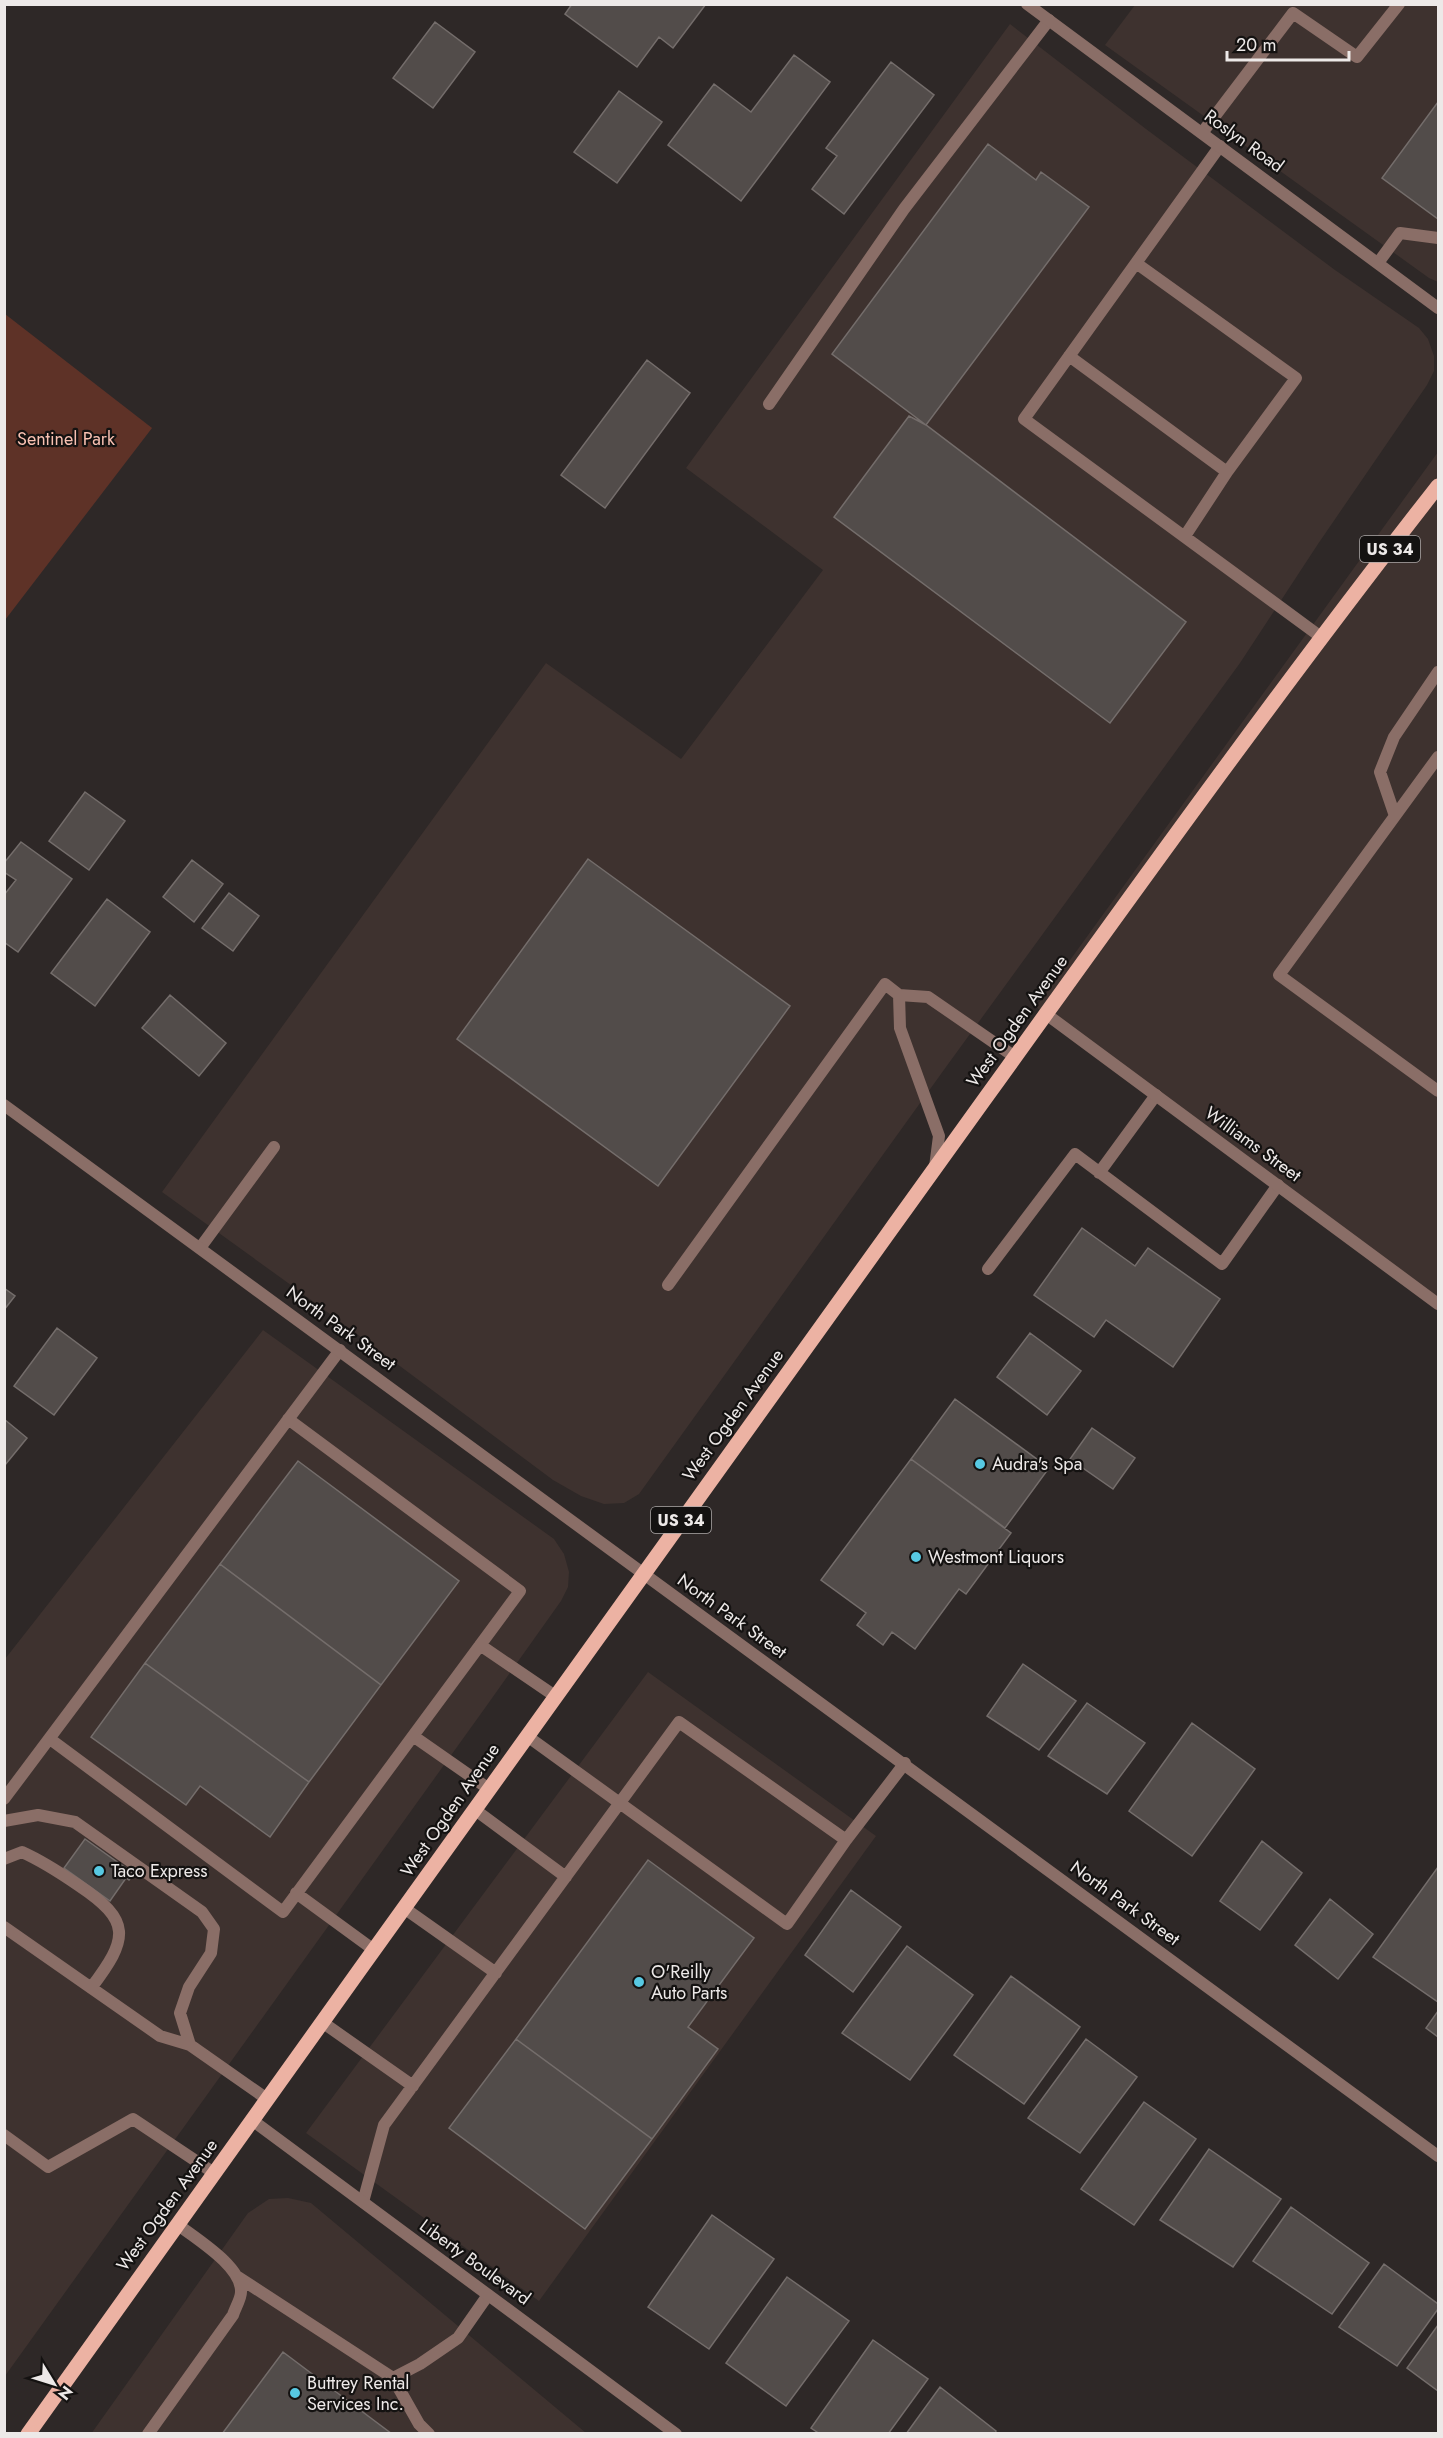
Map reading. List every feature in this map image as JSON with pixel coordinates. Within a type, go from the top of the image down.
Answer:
[{"type":"main road","name":"West Ogden Avenue","points":[[32,2432],[177,2224],[1046,1014],[1321,637],[1438,486]]},
{"type":"street","name":"Roslyn Road","points":[[1028,4],[1438,308]]},
{"type":"street","points":[[1202,133],[1293,13],[1357,57],[1399,4]]},
{"type":"street","points":[[769,404],[904,209],[1049,20]]},
{"type":"street","points":[[1220,146],[1024,419],[1321,637]]},
{"type":"street","points":[[1378,263],[1400,232],[1438,238]]},
{"type":"street","points":[[1136,263],[1296,378],[1227,472],[1185,536]]},
{"type":"street","points":[[1069,356],[1227,472]]},
{"type":"street","points":[[1395,816],[1380,772],[1394,737],[1438,672]]},
{"type":"street","points":[[1438,757],[1279,975],[1438,1092]]},
{"type":"street","points":[[668,1285],[885,984],[899,995],[928,997],[1015,1057]]},
{"type":"street","points":[[899,995],[900,1028],[939,1136],[935,1168]]},
{"type":"street","name":"Williams Street","points":[[1046,1014],[1438,1304]]},
{"type":"street","points":[[1099,1173],[1156,1095]]},
{"type":"street","name":"North Park Street","points":[[4,1105],[905,1763],[1438,2156]]},
{"type":"street","points":[[200,1248],[274,1147]]},
{"type":"street","points":[[988,1269],[1074,1154],[1221,1264],[1278,1185]]},
{"type":"street","points":[[4,1799],[340,1350]]},
{"type":"street","points":[[50,1739],[282,1911],[413,1736],[520,1591],[288,1419]]},
{"type":"street","points":[[480,1645],[555,1696]]},
{"type":"street","points":[[363,2202],[384,2124],[679,1722],[846,1840]]},
{"type":"street","points":[[413,1736],[489,1789]]},
{"type":"street","points":[[527,1736],[787,1924],[846,1840],[905,1763]]},
{"type":"street","points":[[474,1809],[566,1877]]},
{"type":"street","points":[[4,1821],[38,1815],[75,1822],[202,1912],[214,1929],[211,1953],[189,1987],[180,2013],[190,2045]]},
{"type":"street","points":[[4,1859],[22,1852],[48,1864],[100,1900],[118,1920],[118,1942],[115,1952],[111,1962],[91,1988]]},
{"type":"street","points":[[296,1893],[374,1950]]},
{"type":"street","points":[[404,1908],[496,1972]]},
{"type":"street","points":[[4,1927],[160,2036],[190,2045],[267,2099]]},
{"type":"street","points":[[322,2022],[413,2085]]},
{"type":"street","points":[[4,2135],[48,2167],[133,2119],[214,2173]]},
{"type":"street","name":"Liberty Boulevard","points":[[252,2120],[676,2433]]},
{"type":"street","points":[[177,2224],[229,2266],[238,2277],[393,2378],[419,2424],[429,2433]]},
{"type":"street","points":[[148,2433],[233,2315],[242,2294],[238,2277]]},
{"type":"street","points":[[393,2378],[420,2364],[458,2338],[488,2295]]},
{"type":"shaded area","points":[[1135,5],[1438,5],[1438,282],[1429,278],[1105,45]]},
{"type":"shaded area","points":[[1010,24],[1335,270],[1419,328],[1428,339],[1434,356],[1434,371],[1427,385],[1240,663],[639,1494],[624,1503],[604,1504],[581,1496],[553,1480],[162,1192],[546,663],[681,759],[823,570],[686,468]]},
{"type":"shaded area","points":[[1438,452],[1438,1304],[1036,1007]]},
{"type":"shaded area","points":[[263,1330],[554,1539],[564,1554],[569,1572],[568,1587],[561,1601],[485,1708],[5,2376],[5,1659]]},
{"type":"shaded area","points":[[648,1672],[876,1836],[539,2301],[306,2133]]},
{"type":"shaded area","points":[[288,2198],[311,2203],[586,2433],[91,2434],[248,2213],[269,2199]]},
{"type":"green space","name":"Sentinel Park","points":[[5,314],[152,428],[5,620]]},
{"type":"building","points":[[572,4],[706,4],[673,48],[659,37],[637,67],[565,14]]},
{"type":"building","points":[[435,22],[475,52],[433,108],[393,78]]},
{"type":"building","points":[[794,55],[830,82],[741,201],[668,145],[714,84],[751,112]]},
{"type":"building","points":[[891,62],[934,95],[844,214],[812,189],[837,156],[826,148]]},
{"type":"building","points":[[619,91],[662,122],[617,183],[574,152]]},
{"type":"building","points":[[1438,102],[1438,219],[1382,178]]},
{"type":"building","points":[[988,144],[1036,180],[1041,172],[1089,207],[926,425],[832,354]]},
{"type":"building","points":[[647,360],[690,393],[605,508],[561,475]]},
{"type":"building","points":[[909,416],[926,425],[1186,622],[1110,723],[834,517]]},
{"type":"building","points":[[85,792],[125,821],[89,870],[49,841]]},
{"type":"building","points":[[21,842],[72,879],[18,952],[4,942],[4,895],[16,880],[4,872],[4,863]]},
{"type":"building","points":[[588,859],[790,1006],[658,1186],[457,1039]]},
{"type":"building","points":[[192,860],[223,884],[194,922],[163,897]]},
{"type":"building","points":[[229,893],[259,916],[233,951],[202,928]]},
{"type":"building","points":[[107,899],[150,932],[95,1006],[51,973]]},
{"type":"building","points":[[170,995],[226,1043],[199,1076],[142,1028]]},
{"type":"building","points":[[1082,1228],[1135,1266],[1148,1248],[1220,1299],[1173,1367],[1106,1320],[1094,1337],[1034,1295]]},
{"type":"building","points":[[4,1288],[15,1296],[4,1310]]},
{"type":"building","points":[[57,1328],[97,1358],[54,1415],[14,1386]]},
{"type":"building","points":[[1030,1333],[1081,1371],[1047,1415],[997,1377]]},
{"type":"building","name":"Audra's Spa","points":[[955,1399],[1049,1468],[1005,1528],[911,1459]]},
{"type":"building","points":[[4,1419],[27,1438],[5,1465],[4,1465]]},
{"type":"building","points":[[1092,1428],[1135,1458],[1113,1489],[1070,1459]]},
{"type":"building","name":"Westmont Liquors","points":[[911,1459],[1011,1533],[966,1594],[959,1589],[915,1649],[892,1632],[883,1645],[857,1625],[866,1613],[821,1580]]},
{"type":"building","points":[[298,1461],[459,1581],[381,1685],[220,1564]]},
{"type":"building","points":[[220,1564],[381,1685],[309,1782],[145,1663]]},
{"type":"building","points":[[145,1663],[309,1782],[270,1837],[200,1786],[186,1805],[91,1737]]},
{"type":"building","points":[[1023,1664],[1076,1701],[1039,1750],[987,1716]]},
{"type":"building","points":[[1087,1703],[1145,1743],[1107,1794],[1048,1756]]},
{"type":"building","points":[[1192,1723],[1255,1769],[1192,1856],[1129,1811]]},
{"type":"building","name":"Taco Express","points":[[85,1839],[134,1874],[129,1880],[126,1878],[110,1901],[64,1868]]},
{"type":"building","points":[[1262,1841],[1302,1873],[1260,1930],[1220,1901]]},
{"type":"building","name":"O'Reilly Auto Parts","points":[[648,1860],[754,1938],[688,2027],[718,2049],[652,2139],[516,2039]]},
{"type":"building","points":[[1438,1867],[1438,2002],[1373,1957]]},
{"type":"building","points":[[851,1890],[901,1927],[853,1992],[805,1955]]},
{"type":"building","points":[[1330,1899],[1373,1934],[1338,1979],[1295,1945]]},
{"type":"building","points":[[907,1946],[973,1995],[910,2080],[842,2033]]},
{"type":"building","points":[[1011,1976],[1080,2027],[1024,2104],[954,2055]]},
{"type":"building","points":[[1438,2011],[1438,2037],[1426,2028]]},
{"type":"building","points":[[516,2039],[652,2139],[585,2229],[449,2128]]},
{"type":"building","points":[[1086,2039],[1137,2077],[1080,2153],[1028,2118]]},
{"type":"building","points":[[1144,2102],[1196,2139],[1134,2225],[1081,2189]]},
{"type":"building","points":[[1209,2149],[1281,2199],[1233,2267],[1160,2220]]},
{"type":"building","points":[[1291,2207],[1369,2263],[1332,2314],[1253,2261]]},
{"type":"building","points":[[712,2215],[774,2259],[709,2349],[648,2307]]},
{"type":"building","points":[[1384,2264],[1438,2304],[1438,2309],[1397,2366],[1339,2327]]},
{"type":"building","points":[[787,2277],[849,2321],[786,2406],[726,2363]]},
{"type":"building","points":[[1438,2325],[1438,2391],[1407,2368]]},
{"type":"building","points":[[873,2340],[928,2379],[888,2434],[820,2434],[811,2428]]},
{"type":"building","name":"Buttrey Rental Services Inc.","points":[[283,2352],[392,2434],[222,2434]]},
{"type":"building","points":[[940,2387],[996,2431],[995,2434],[906,2434]]},
{"type":"place","name":"Audra's Spa","points":[[980,1464]]},
{"type":"place","name":"Westmont Liquors","points":[[916,1557]]},
{"type":"place","name":"Taco Express","points":[[99,1871]]},
{"type":"place","name":"O'Reilly Auto Parts","points":[[639,1982]]},
{"type":"place","name":"Buttrey Rental Services Inc.","points":[[295,2393]]}]
